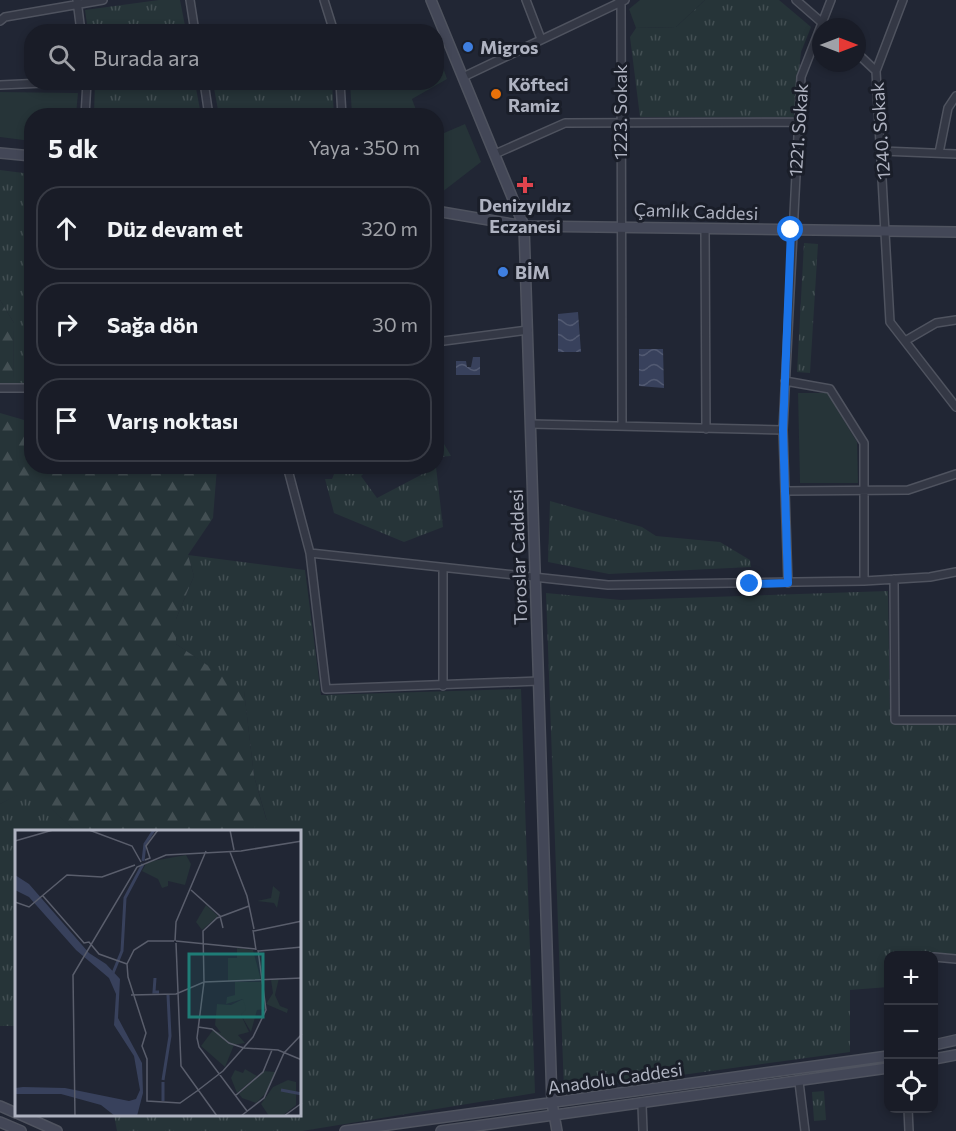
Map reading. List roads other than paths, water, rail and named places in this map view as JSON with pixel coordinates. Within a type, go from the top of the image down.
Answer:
[{"type":"street","points":[[0,21],[5,16],[77,2],[103,0]]},
{"type":"street","points":[[190,0],[194,24]]},
{"type":"street","points":[[324,0],[332,24]]},
{"type":"street","name":"Toroslar Caddesi","points":[[431,0],[441,24]]},
{"type":"street","points":[[526,0],[541,39]]},
{"type":"street","points":[[796,0],[816,18]]},
{"type":"street","name":"1221. Sokak","points":[[826,18],[831,0]]},
{"type":"street","name":"1240. Sokak","points":[[903,0],[876,71],[887,231],[890,322],[956,407]]},
{"type":"street","points":[[463,77],[622,1]]},
{"type":"street","name":"1223. Sokak","points":[[622,1],[619,124],[622,424]]},
{"type":"street","points":[[77,2],[80,24]]},
{"type":"street","name":"Toroslar Caddesi","points":[[444,31],[525,225],[552,1103],[557,1131]]},
{"type":"street","name":"1221. Sokak","points":[[788,583],[783,430],[791,230],[801,77],[812,52]]},
{"type":"street","points":[[866,62],[876,71]]},
{"type":"street","points":[[0,85],[24,84]]},
{"type":"street","points":[[86,108],[87,90]]},
{"type":"street","points":[[205,90],[208,108]]},
{"type":"street","points":[[340,90],[342,108]]},
{"type":"street","points":[[939,153],[948,108],[956,96]]},
{"type":"street","points":[[495,154],[565,123],[798,122]]},
{"type":"street","points":[[882,151],[956,154]]},
{"type":"street","points":[[0,153],[24,155]]},
{"type":"street","name":"Çamlık Caddesi","points":[[444,212],[525,225],[956,232]]},
{"type":"street","points":[[705,228],[706,429]]},
{"type":"street","points":[[905,341],[936,323],[956,320]]},
{"type":"street","points":[[444,341],[528,330]]},
{"type":"street","points":[[785,381],[830,389],[864,443],[864,581]]},
{"type":"street","points":[[0,388],[24,388]]},
{"type":"street","points":[[531,424],[622,424],[706,429],[783,430]]},
{"type":"street","points":[[289,474],[310,553],[326,689],[539,681]]},
{"type":"street","points":[[785,491],[908,490],[956,474]]},
{"type":"street","points":[[310,553],[608,585],[864,581],[930,577],[956,572]]},
{"type":"street","points":[[443,568],[443,686]]},
{"type":"street","points":[[894,579],[895,720],[956,720]]},
{"type":"street","points":[[938,957],[956,959]]},
{"type":"street","points":[[938,1044],[956,1040]]},
{"type":"street","points":[[938,1058],[956,1055]]},
{"type":"street","name":"Anadolu Caddesi","points":[[345,1131],[884,1057]]},
{"type":"street","name":"Anadolu Caddesi","points":[[441,1131],[884,1069]]},
{"type":"street","points":[[799,1082],[805,1131]]},
{"type":"street","points":[[642,1104],[643,1131]]},
{"type":"street","points":[[0,1106],[15,1113]]},
{"type":"street","points":[[908,1113],[909,1131]]},
{"type":"street","points":[[23,1116],[57,1131]]},
{"type":"street","points":[[0,1122],[21,1131]]},
{"type":"water","points":[[578,312],[581,352],[558,352],[558,314]]},
{"type":"water","points":[[639,349],[663,349],[664,388],[639,386]]},
{"type":"water","points":[[473,357],[480,357],[480,375],[456,375],[456,361],[466,361],[467,367],[471,367]]},
{"type":"place","name":"Migros","points":[[468,47]]},
{"type":"place","name":"Köfteci Ramiz","points":[[496,94]]},
{"type":"place","name":"Denizyıldız Eczanesi","points":[[525,185]]},
{"type":"place","name":"BİM","points":[[503,272]]}]
